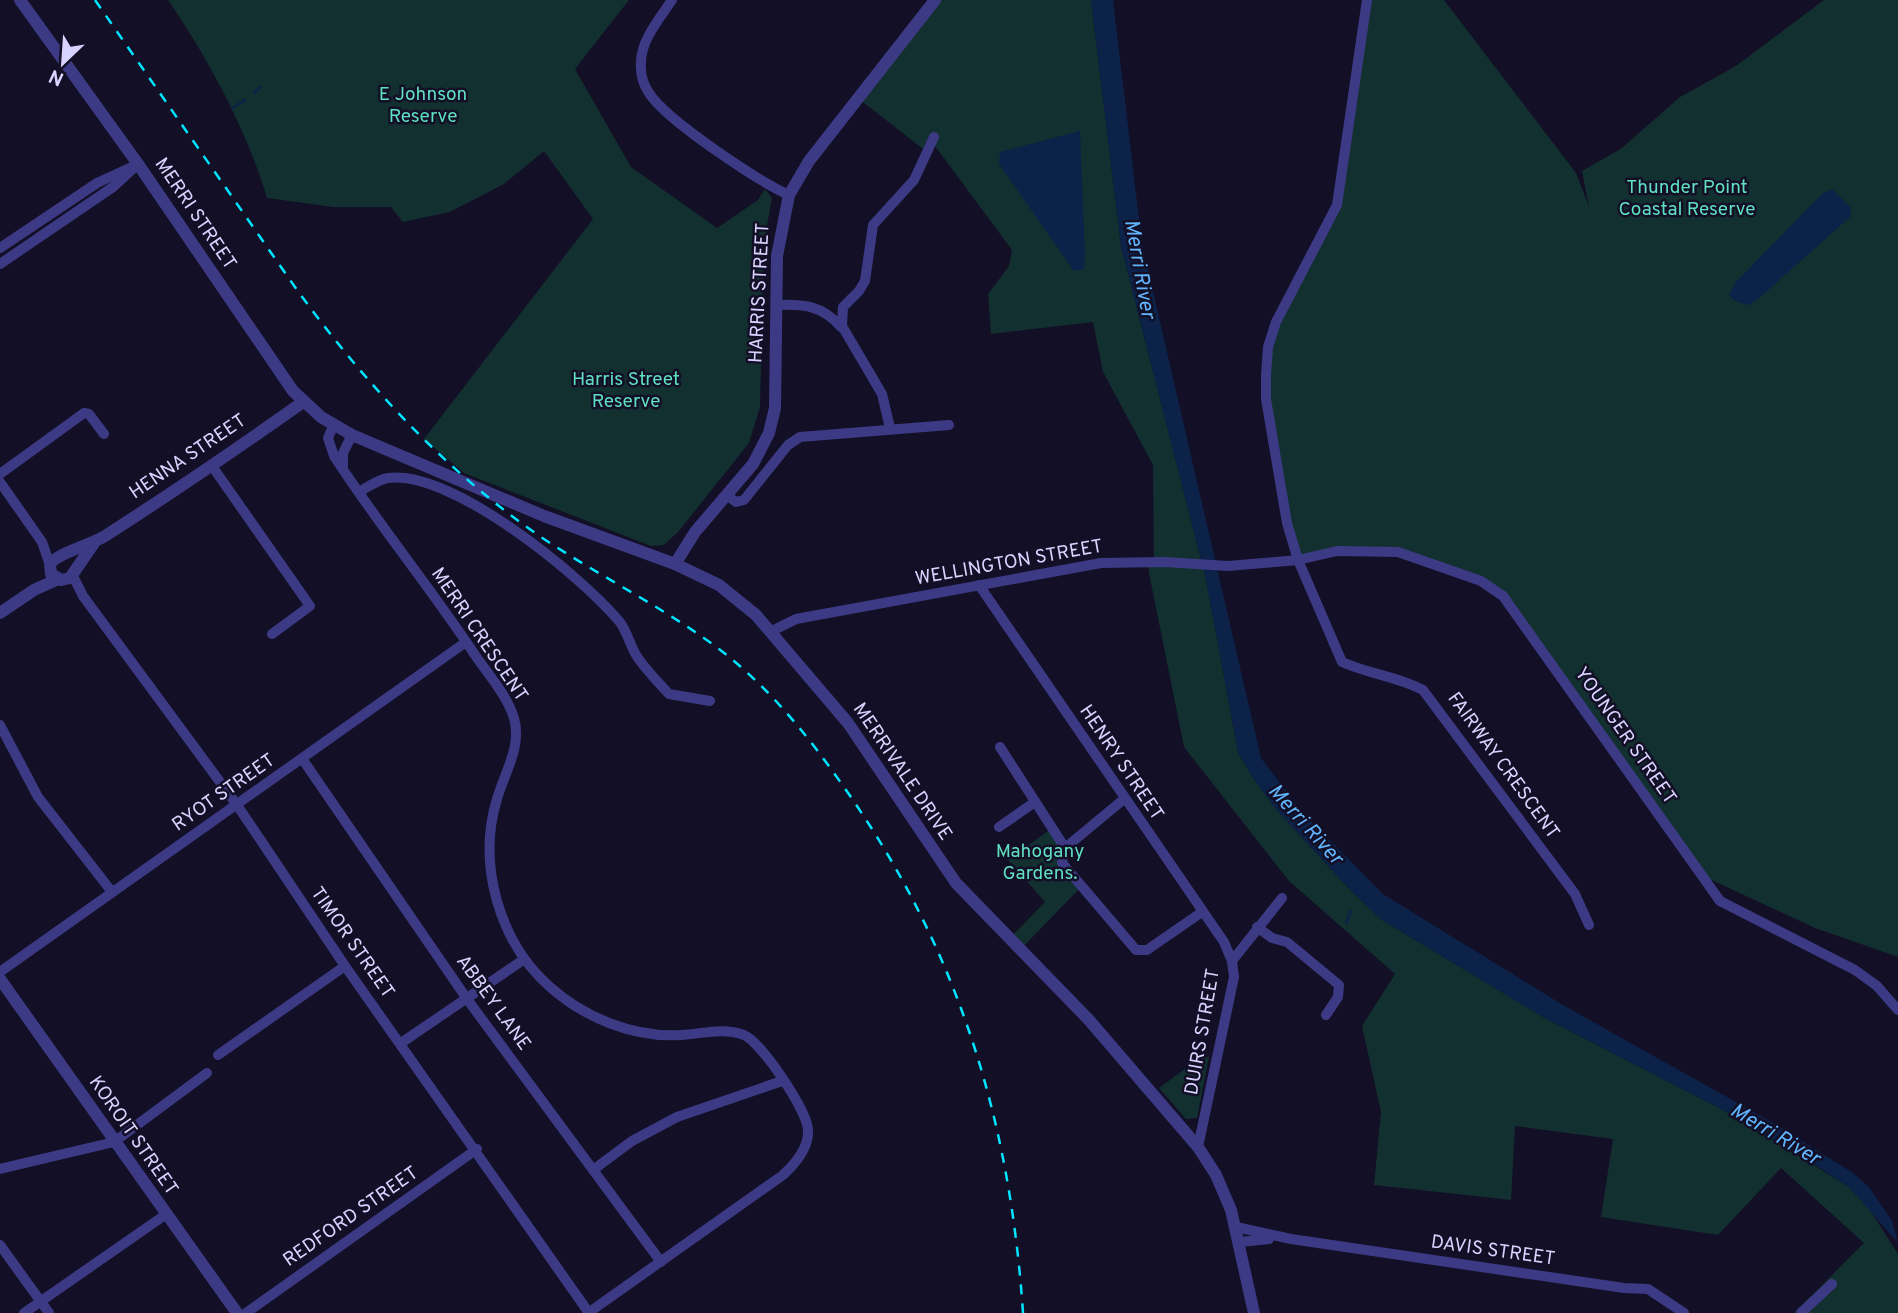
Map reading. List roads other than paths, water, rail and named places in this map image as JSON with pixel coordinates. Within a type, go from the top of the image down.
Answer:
[{"type":"street","name":"MERRI STREET","points":[[20,0],[303,402],[352,435]]},
{"type":"street","points":[[672,0],[641,52],[644,83],[656,101],[673,116],[755,177],[789,195]]},
{"type":"street","name":"HARRIS STREET","points":[[675,564],[695,532],[728,496],[760,453],[772,421],[779,238],[789,195],[809,161],[934,0]]},
{"type":"street","name":"FAIRWAY CRESCENT","points":[[1367,0],[1337,205],[1276,322],[1268,347],[1266,399],[1287,523],[1298,560],[1342,662],[1357,669],[1408,681],[1423,690],[1575,894],[1589,925]]},
{"type":"street","points":[[846,333],[840,315],[865,281],[873,225],[914,180],[934,137]]},
{"type":"street","points":[[0,248],[97,183],[138,164]]},
{"type":"street","points":[[0,264],[113,187],[138,164]]},
{"type":"street","points":[[776,304],[830,307],[848,301]]},
{"type":"street","points":[[804,304],[832,317],[846,333],[882,394],[890,428]]},
{"type":"street","name":"HENNA STREET","points":[[0,613],[94,544],[303,402]]},
{"type":"street","points":[[0,474],[84,412],[104,434]]},
{"type":"street","name":"MERRI CRESCENT","points":[[334,424],[329,433],[330,448],[466,642],[506,702],[516,727],[516,746],[496,802],[490,850],[499,909],[523,960],[570,1003],[612,1024],[663,1035],[723,1032],[747,1037],[795,1098],[808,1129],[805,1145],[783,1175],[661,1262]]},
{"type":"street","points":[[728,496],[736,502],[744,500],[797,438],[949,425]]},
{"type":"street","points":[[346,473],[341,458],[352,435]]},
{"type":"street","name":"MERRIVALE DRIVE","points":[[352,435],[544,516],[675,564],[729,592],[772,632],[848,723],[956,883],[1089,1020],[1198,1147],[1222,1186],[1236,1227],[1254,1313]]},
{"type":"street","points":[[212,466],[310,606],[272,634]]},
{"type":"street","points":[[359,492],[380,480],[403,479],[486,510],[603,604],[625,630],[636,657],[669,694],[710,701]]},
{"type":"street","name":"TIMOR STREET","points":[[0,482],[237,805],[345,966],[477,1149],[589,1313]]},
{"type":"street","name":"YOUNGER STREET","points":[[1298,560],[1337,551],[1398,552],[1481,581],[1503,596],[1720,901],[1854,970],[1877,986],[1898,1010]]},
{"type":"street","name":"WELLINGTON STREET","points":[[772,632],[796,619],[1101,563],[1165,562],[1228,566],[1298,560]]},
{"type":"street","name":"HENRY STREET","points":[[979,585],[1224,942],[1232,961]]},
{"type":"street","name":"RYOT STREET","points":[[0,972],[466,642]]},
{"type":"street","points":[[0,725],[38,797],[112,892]]},
{"type":"street","points":[[1000,747],[1065,848]]},
{"type":"street","name":"ABBEY LANE","points":[[303,760],[467,999],[661,1262]]},
{"type":"street","points":[[1124,799],[1065,848],[1062,863],[1136,950],[1147,950],[1202,912]]},
{"type":"street","points":[[999,827],[1035,802]]},
{"type":"street","name":"DUIRS STREET","points":[[1198,1147],[1234,977],[1232,961],[1282,898]]},
{"type":"street","points":[[1257,927],[1272,938],[1287,942],[1339,985],[1338,997],[1326,1015]]},
{"type":"street","points":[[401,1043],[523,960]]},
{"type":"street","points":[[218,1055],[345,966]]},
{"type":"street","name":"KOROIT STREET","points":[[0,979],[237,1313]]},
{"type":"street","points":[[0,1170],[114,1142],[207,1073]]},
{"type":"street","points":[[593,1170],[632,1141],[677,1117],[782,1081]]},
{"type":"street","name":"REDFORD STREET","points":[[246,1313],[477,1149]]},
{"type":"street","points":[[24,1313],[165,1215]]},
{"type":"street","name":"DAVIS STREET","points":[[1236,1227],[1291,1239],[1624,1288],[1648,1289],[1684,1313]]},
{"type":"street","name":"DAVIS STREET","points":[[1240,1242],[1252,1239],[1291,1239]]},
{"type":"street","points":[[0,1245],[49,1313]]},
{"type":"street","points":[[589,1313],[661,1262]]},
{"type":"street","points":[[1801,1313],[1832,1284]]},
{"type":"water","name":"Merri River","points":[[1091,0],[1113,0],[1142,244],[1261,758],[1302,812],[1383,894],[1563,1005],[1775,1124],[1853,1173],[1869,1187],[1892,1221],[1898,1243],[1848,1186],[1788,1148],[1721,1109],[1543,1017],[1382,920],[1351,891],[1276,809],[1253,778],[1238,752],[1206,579],[1121,246]]},
{"type":"water","points":[[1080,131],[1085,254],[1084,269],[1074,271],[999,164],[1000,152]]},
{"type":"water","points":[[1832,189],[1851,208],[1850,217],[1757,300],[1748,305],[1735,301],[1729,295],[1735,283],[1821,195]]},
{"type":"waterway","points":[[254,93],[261,87]]},
{"type":"waterway","points":[[233,108],[245,100]]},
{"type":"waterway","points":[[1346,923],[1351,911]]},
{"type":"railway","points":[[95,0],[297,290],[350,359],[408,424],[472,484],[541,537],[698,634],[738,664],[788,715],[846,790],[885,850],[919,912],[948,975],[972,1039],[991,1104],[1006,1172],[1023,1313]]},
{"type":"park label","name":"E Johnson Reserve","points":[[423,106]]},
{"type":"park label","name":"Thunder Point Coastal Reserve","points":[[1687,199]]},
{"type":"park label","name":"Harris Street Reserve","points":[[626,391]]},
{"type":"park label","name":"Mahogany Gardens.","points":[[1040,863]]}]
